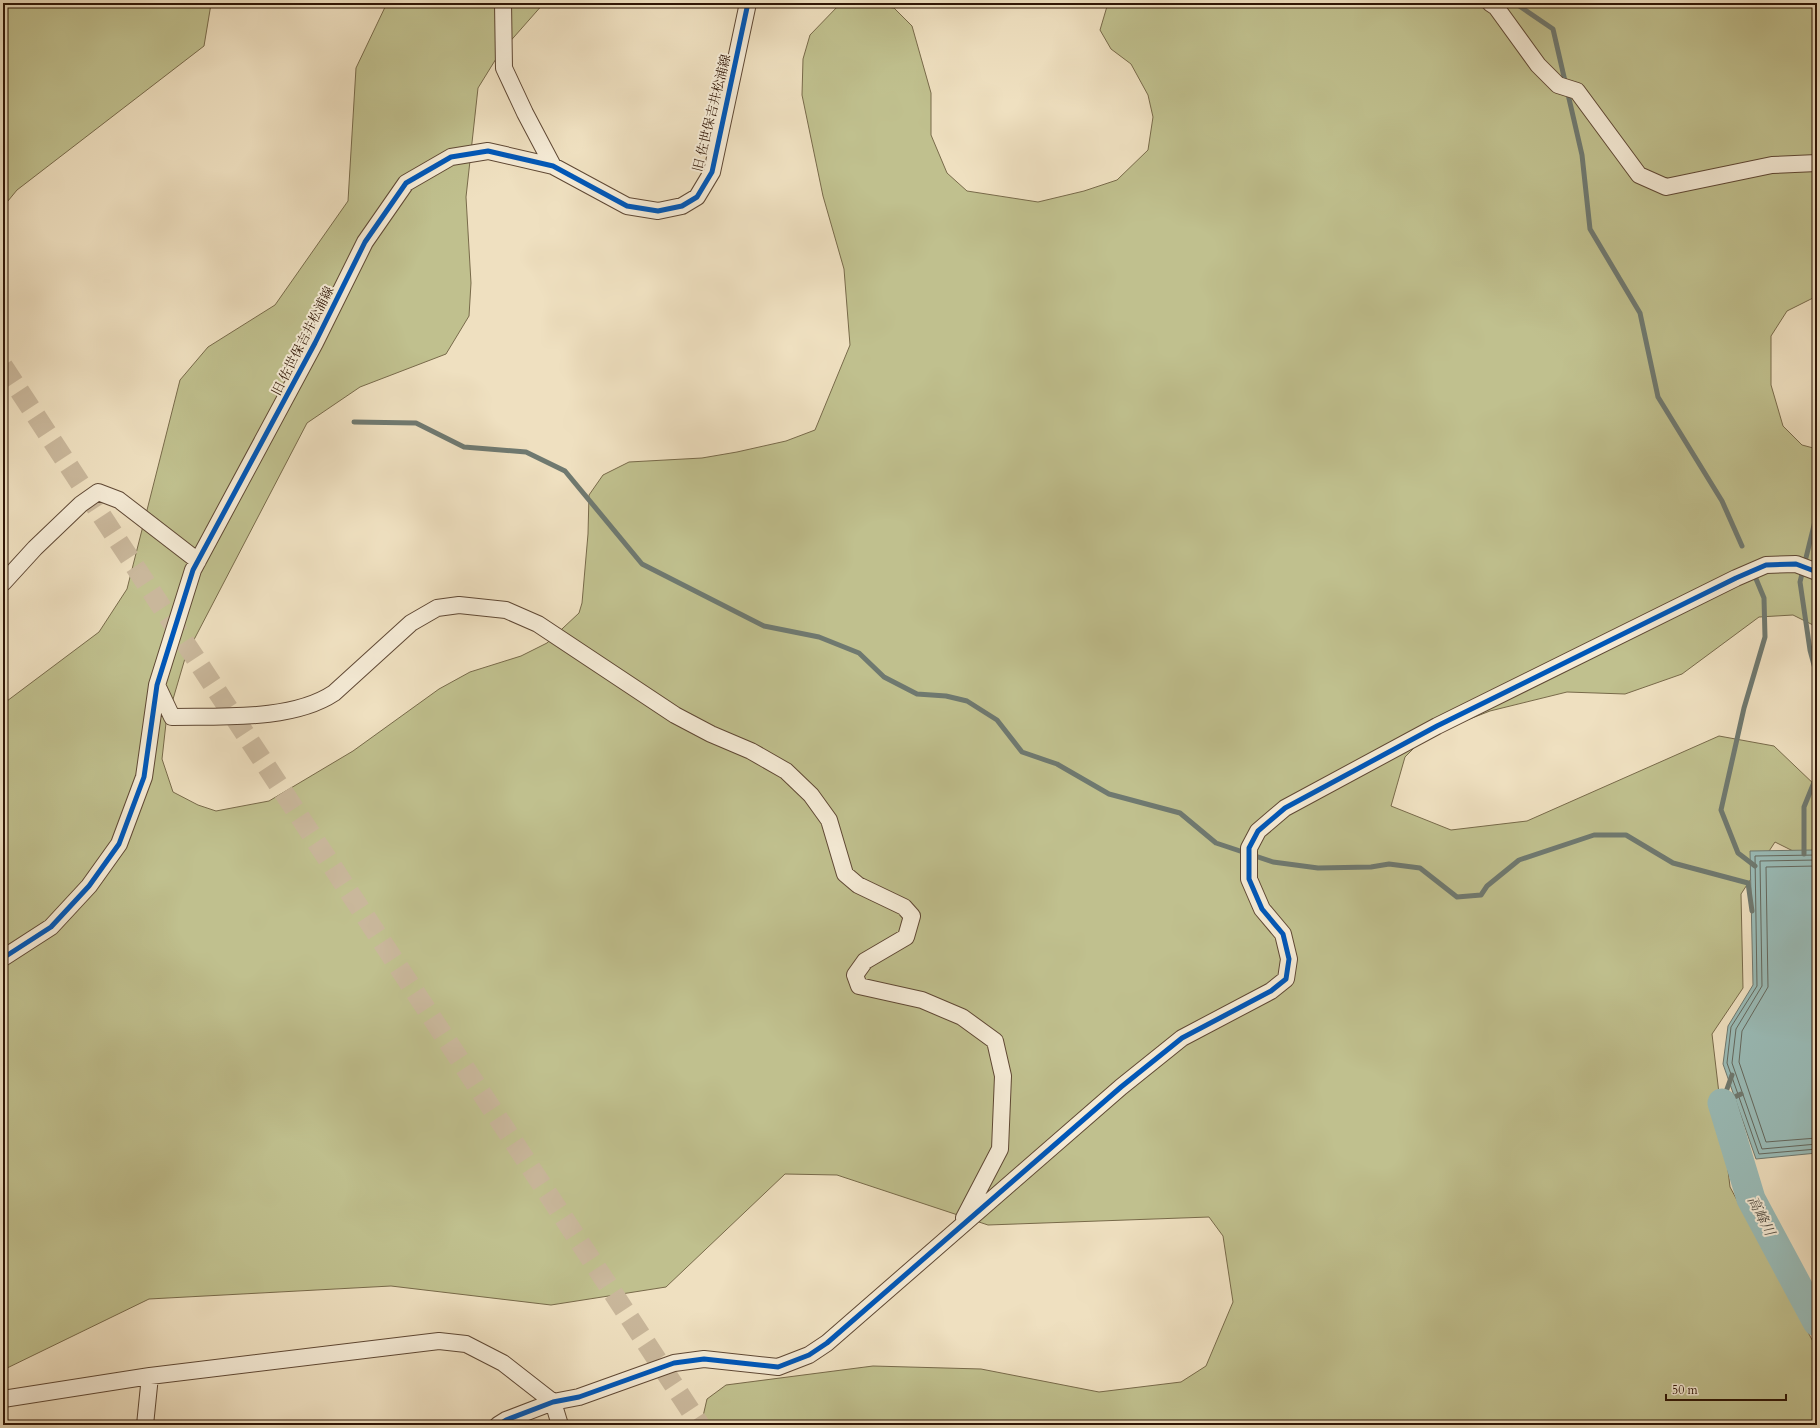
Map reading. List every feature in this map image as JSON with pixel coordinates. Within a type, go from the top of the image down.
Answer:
[{"type":"street","points":[[503,3],[504,68],[525,113],[553,166]]},
{"type":"street","name":"旧 佐世保吉井松浦線","points":[[3,958],[51,928],[88,886],[119,844],[144,777],[157,685],[193,570],[315,343],[365,242],[406,183],[451,157],[488,151],[553,166],[627,206],[658,211],[682,206],[697,197],[712,172],[748,3]]},
{"type":"street","points":[[1490,3],[1496,6],[1538,65],[1558,85],[1577,91],[1640,175],[1666,187],[1772,165],[1817,163]]},
{"type":"street","points":[[3,583],[35,548],[81,504],[98,492],[119,500],[198,561]]},
{"type":"street","points":[[498,1425],[506,1420],[553,1402],[579,1396],[674,1363],[704,1359],[778,1367],[809,1355],[827,1342],[1121,1087],[1182,1038],[1271,991],[1286,978],[1289,959],[1283,934],[1262,909],[1249,879],[1249,848],[1258,831],[1285,808],[1437,726],[1736,578],[1766,565],[1796,564],[1817,572]]},
{"type":"street","points":[[157,685],[172,717],[261,716],[320,702],[334,693],[411,623],[437,608],[459,605],[506,610],[538,624],[675,715],[711,734],[752,751],[786,771],[811,795],[829,820],[845,874],[858,885],[904,907],[912,916],[906,937],[865,961],[855,975],[859,986],[922,1000],[962,1017],[995,1041],[1003,1076],[1000,1149],[961,1225]]},
{"type":"street","points":[[3,1399],[150,1376],[439,1341],[466,1344],[504,1363],[553,1402],[560,1425]]},
{"type":"street","points":[[145,1425],[150,1376]]},
{"type":"green space","points":[[3,3],[211,4],[204,46],[17,190],[3,207]]},
{"type":"green space","points":[[387,3],[544,3],[499,54],[478,88],[466,197],[471,283],[469,316],[446,354],[360,387],[307,423],[186,655],[166,723],[162,759],[173,792],[198,805],[216,811],[269,801],[353,751],[439,689],[470,672],[521,656],[547,643],[579,613],[582,603],[588,534],[589,495],[603,475],[629,462],[702,458],[737,452],[786,441],[815,430],[850,345],[844,269],[823,196],[802,95],[803,59],[810,35],[839,5],[894,8],[912,26],[931,93],[931,135],[947,173],[967,191],[1038,202],[1084,191],[1117,180],[1148,150],[1153,117],[1148,95],[1131,64],[1111,49],[1100,30],[1108,3],[1817,3],[1817,296],[1787,311],[1771,336],[1771,385],[1783,426],[1802,445],[1817,449],[1817,627],[1793,615],[1759,617],[1682,674],[1625,694],[1567,692],[1490,711],[1426,736],[1405,757],[1391,806],[1451,830],[1527,821],[1719,736],[1774,746],[1817,787],[1817,863],[1775,842],[1741,894],[1743,988],[1712,1034],[1730,1187],[1817,1349],[1817,1425],[701,1425],[707,1399],[726,1385],[873,1366],[981,1369],[1099,1392],[1181,1382],[1206,1366],[1233,1302],[1223,1236],[1209,1217],[988,1225],[837,1175],[785,1174],[666,1287],[551,1305],[391,1286],[149,1299],[3,1370],[3,704],[99,632],[127,589],[180,380],[208,347],[275,305],[348,201],[356,68]]},
{"type":"water","points":[[1750,851],[1817,851],[1817,1153],[1756,1159],[1723,1064],[1728,1026],[1753,985]]},
{"type":"waterway","points":[[1515,3],[1553,29],[1582,155],[1590,229],[1640,313],[1658,397],[1722,501],[1742,546]]},
{"type":"waterway","points":[[354,422],[416,423],[464,447],[526,452],[565,471],[642,564],[764,626],[819,637],[859,653],[884,677],[917,694],[946,696],[967,701],[997,720],[1022,752],[1057,764],[1109,794],[1180,813],[1216,843],[1273,862],[1318,868],[1371,867],[1389,864],[1420,868],[1457,897],[1481,895],[1487,886],[1519,860],[1594,835],[1626,835],[1673,863],[1748,883],[1752,911]]},
{"type":"waterway","points":[[1817,513],[1800,582],[1810,650],[1817,676]]},
{"type":"waterway","points":[[1754,574],[1764,598],[1765,637],[1744,708],[1721,810],[1738,853],[1755,866]]},
{"type":"waterway","points":[[1804,854],[1804,807],[1817,775]]},
{"type":"waterway","points":[[1722,1103],[1732,1075]]},
{"type":"waterway","points":[[1722,1103],[1741,1094]]},
{"type":"waterway","name":"高峰川","points":[[1722,1103],[1751,1199],[1817,1322]]},
{"type":"tunnel","points":[[3,366],[700,1425]]},
{"type":"cycle path","points":[[3,958],[51,927],[89,886],[119,844],[144,777],[157,685],[193,570],[315,343],[365,242],[406,183],[451,157],[488,151],[553,166],[627,206],[658,211],[682,206],[697,197],[712,172],[748,3]]},
{"type":"cycle path","points":[[498,1425],[506,1420],[553,1402],[579,1397],[674,1363],[704,1359],[778,1367],[809,1355],[827,1343],[1121,1087],[1182,1038],[1271,991],[1286,979],[1289,959],[1283,934],[1262,909],[1249,879],[1249,848],[1258,831],[1285,808],[1437,726],[1736,578],[1766,565],[1796,564],[1817,572]]}]
